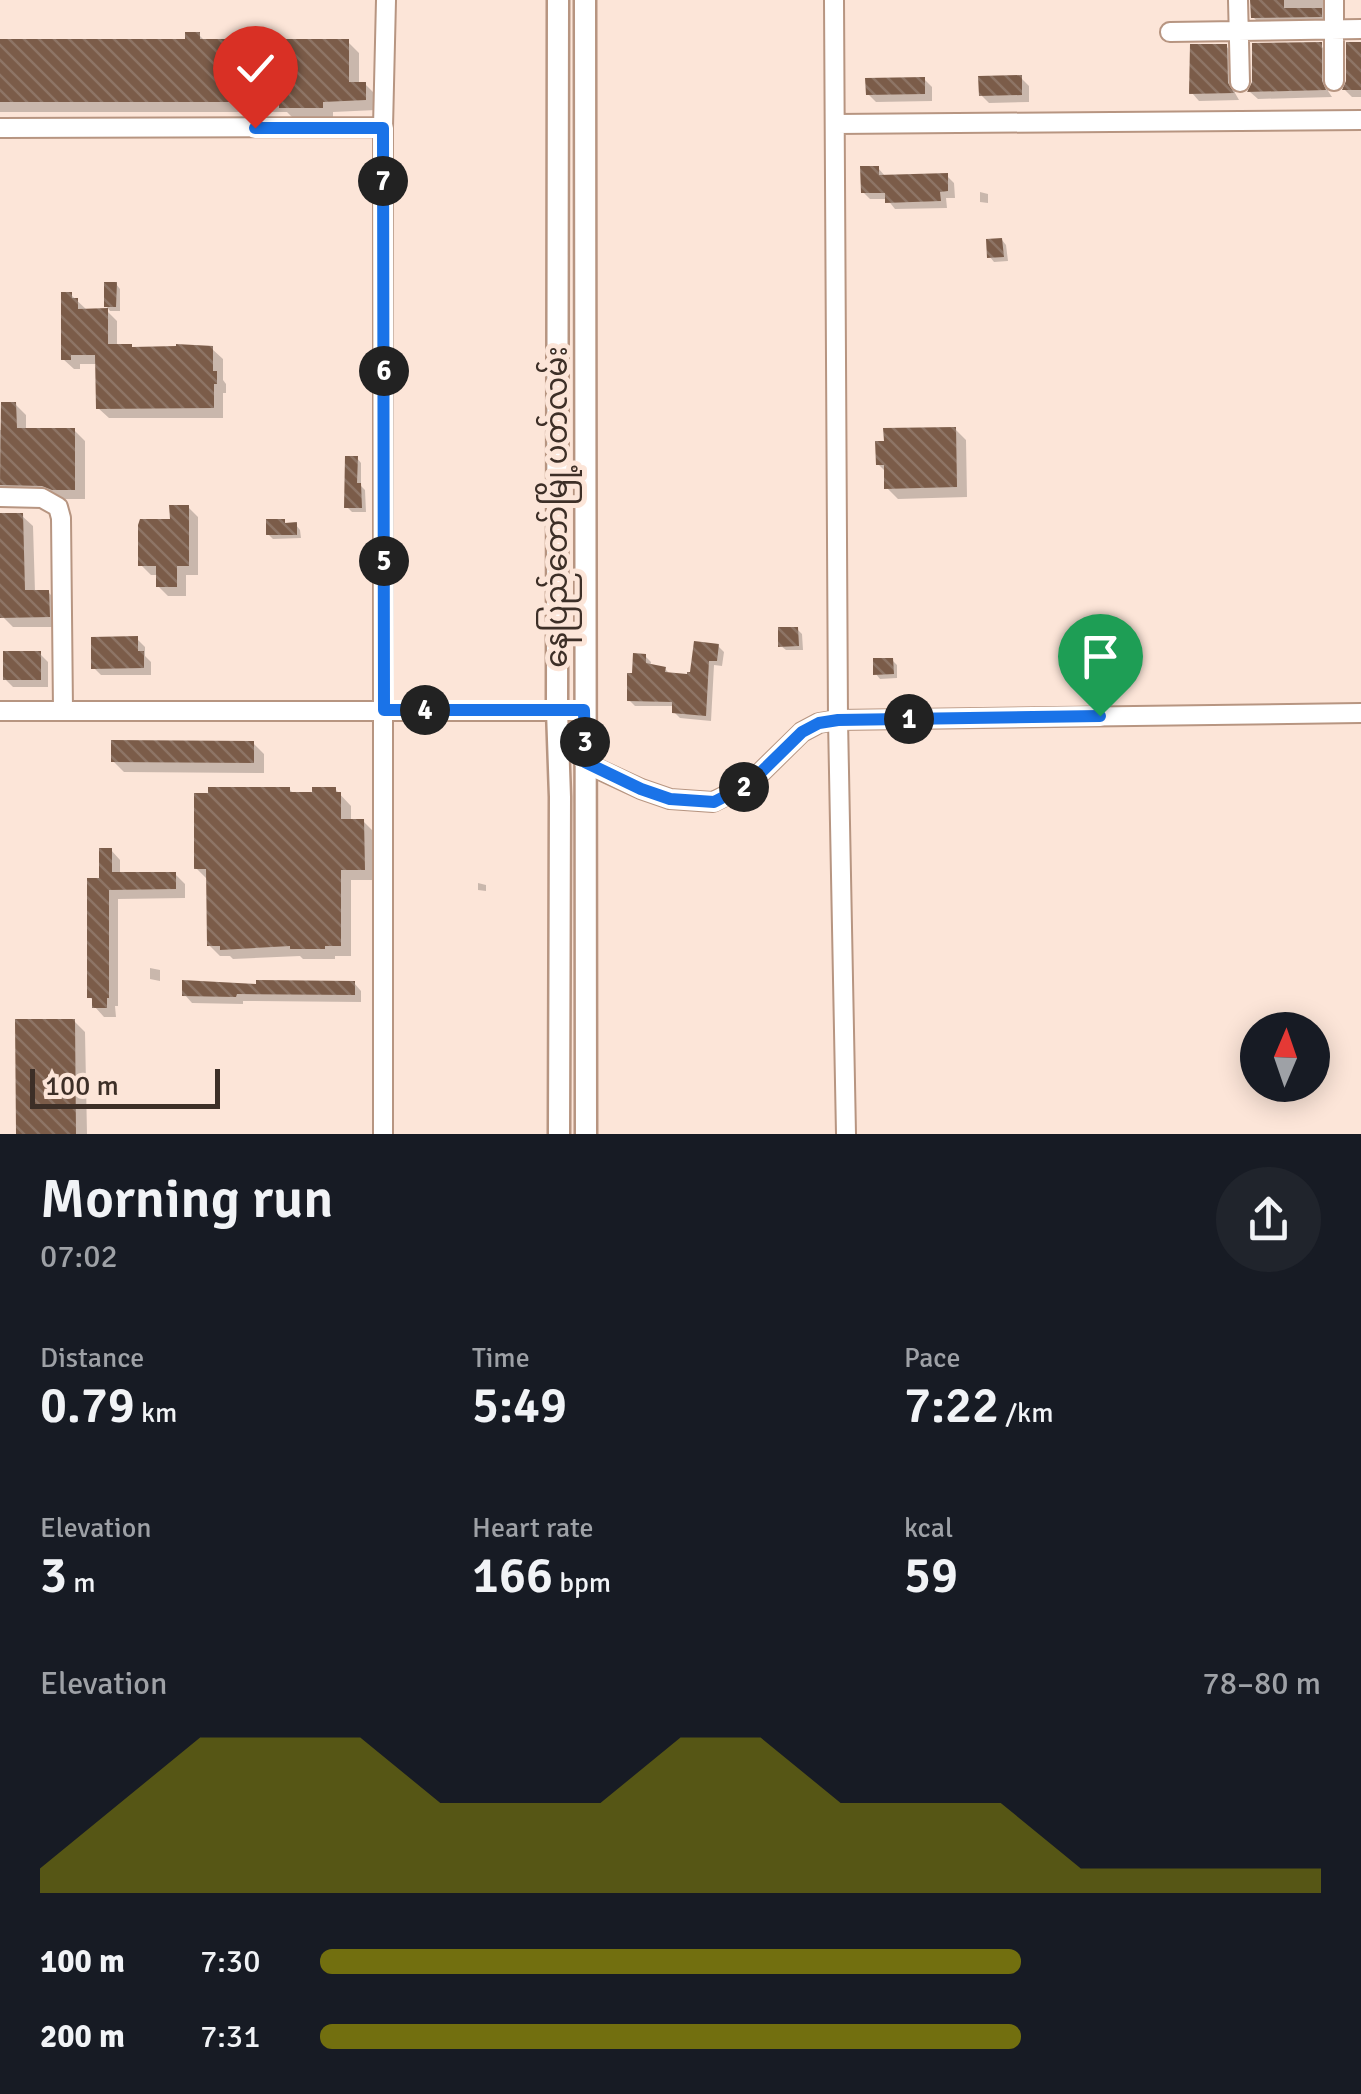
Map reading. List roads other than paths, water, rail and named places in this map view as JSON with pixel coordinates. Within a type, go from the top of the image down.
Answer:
[{"type":"main road","name":"နေပြည်တော်မြို့ပတ်လမ်း","points":[[558,0],[559,1134]]},
{"type":"main road","name":"နေပြည်တော်မြို့ပတ်လမ်း","points":[[585,0],[586,1134]]},
{"type":"street","points":[[383,1134],[386,0]]},
{"type":"street","points":[[834,0],[838,720],[846,1134]]},
{"type":"street","points":[[1238,0],[1240,82]]},
{"type":"street","points":[[1334,0],[1334,80]]},
{"type":"street","points":[[1170,32],[1361,29]]},
{"type":"street","points":[[836,124],[1361,120]]},
{"type":"street","points":[[0,128],[383,128]]},
{"type":"street","points":[[0,497],[42,498],[58,508],[61,518],[63,710]]},
{"type":"street","points":[[0,711],[584,710]]},
{"type":"street","points":[[585,762],[670,799],[714,802],[749,784],[802,732],[819,723],[838,720],[1361,712]]}]
